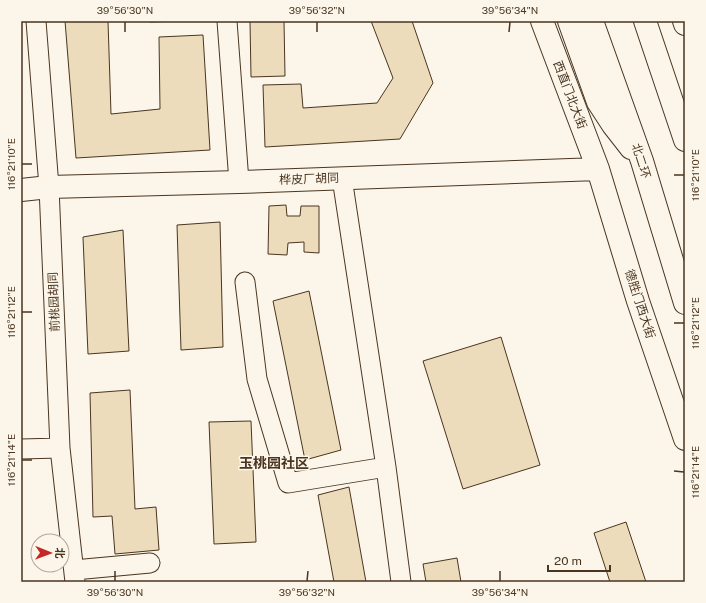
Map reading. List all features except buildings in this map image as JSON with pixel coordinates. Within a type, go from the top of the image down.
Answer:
[{"type":"main road","name":"西直门北大街","points":[[542,21],[598,169]]},
{"type":"main road","points":[[570,21],[598,102],[613,125],[642,161]]},
{"type":"main road","name":"北二环","points":[[592,21],[642,161],[685,303]]},
{"type":"main road","points":[[645,21],[685,140]]},
{"type":"main road","name":"桦皮厂胡同","points":[[21,190],[49,187],[239,182],[598,169]]},
{"type":"main road","name":"德胜门西大街","points":[[598,169],[638,301],[685,439]]},
{"type":"street","name":"前桃园胡同","points":[[36,21],[49,187],[60,448],[74,576]]},
{"type":"street","points":[[227,21],[239,182]]},
{"type":"street","points":[[342,178],[386,467],[401,582]]},
{"type":"street","points":[[245,282],[257,379],[288,483],[386,467]]},
{"type":"street","points":[[21,449],[60,448]]},
{"type":"street","points":[[74,576],[150,563]]},
{"type":"district","name":"玉桃园社区","points":[[274,463]]}]
